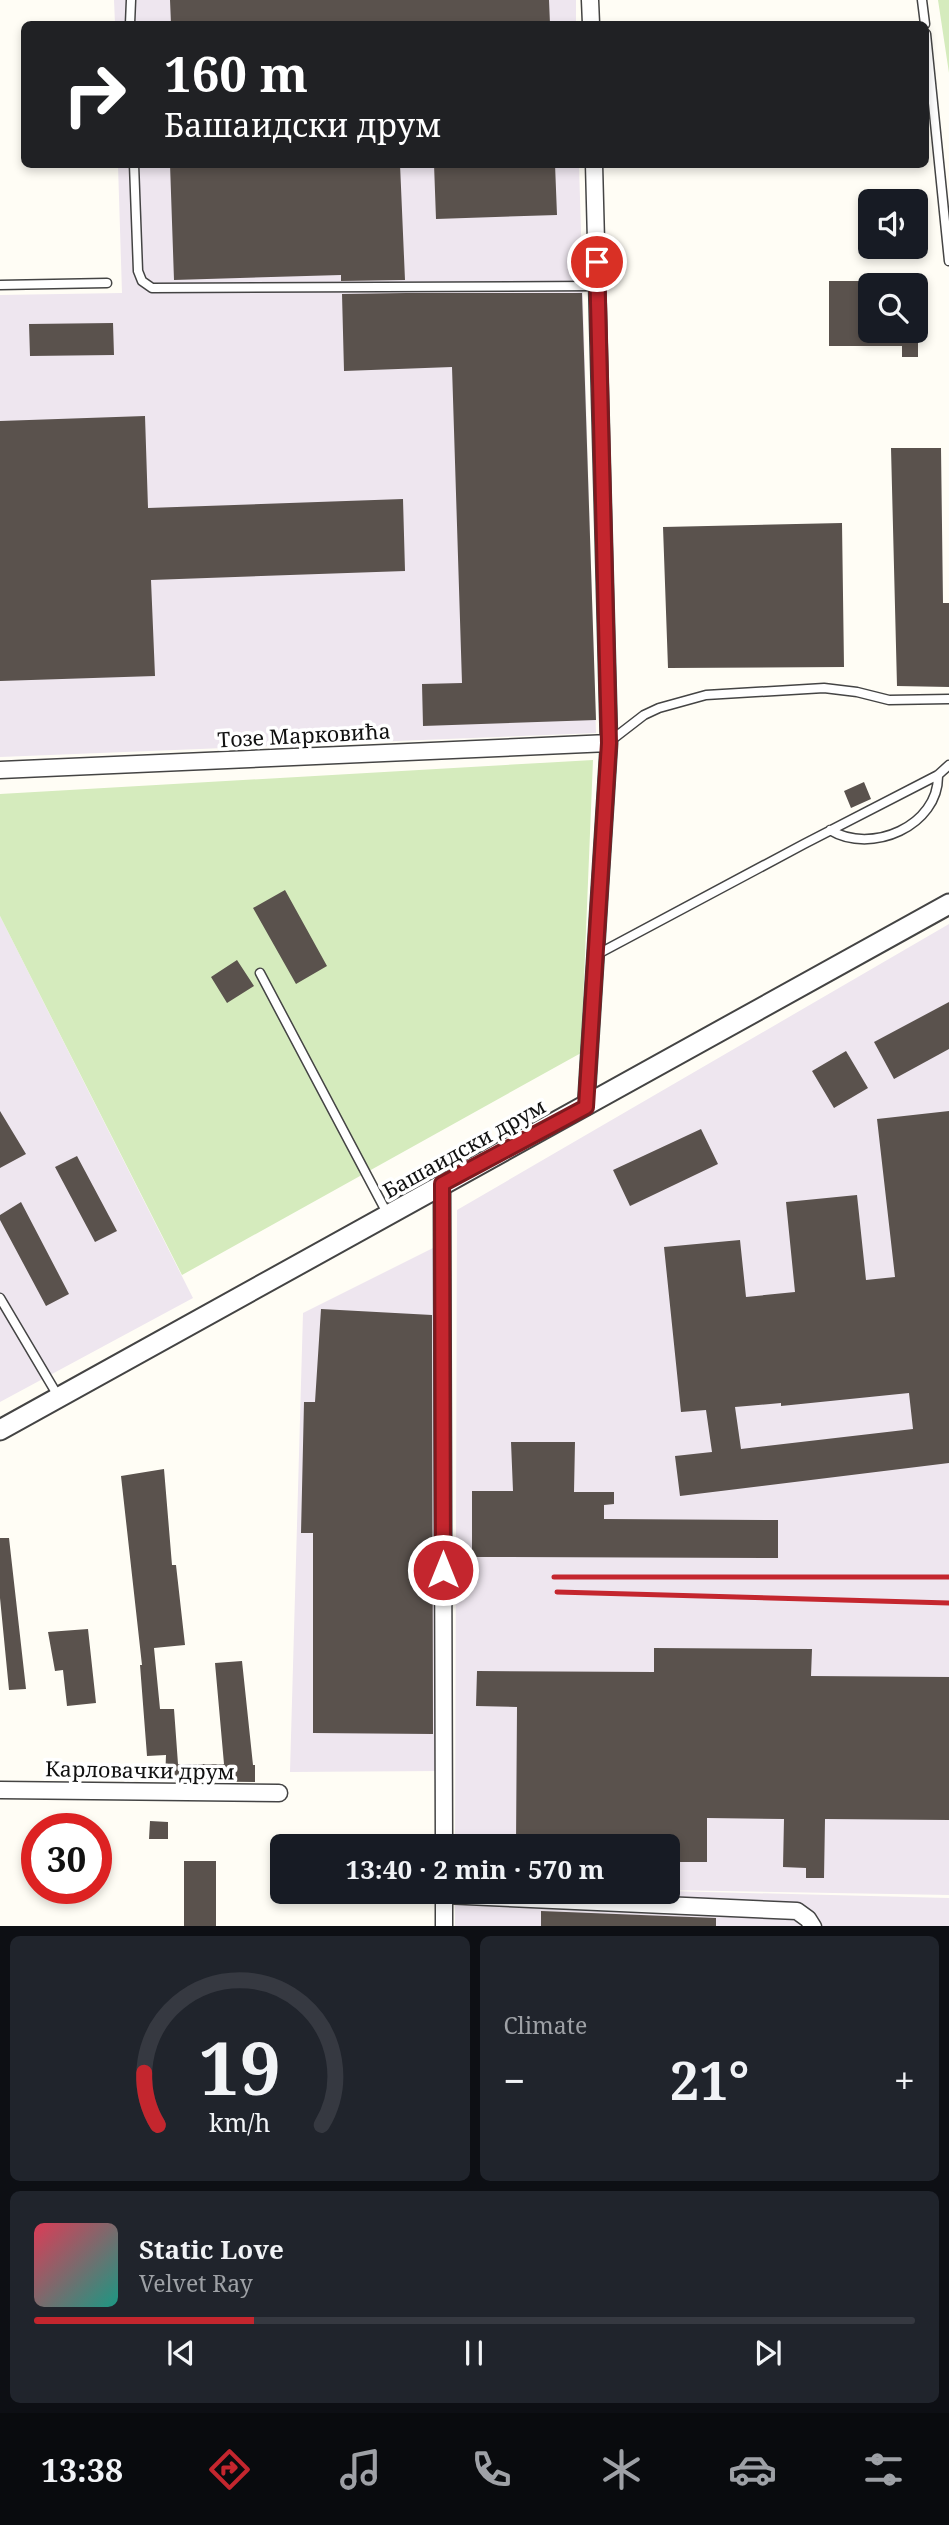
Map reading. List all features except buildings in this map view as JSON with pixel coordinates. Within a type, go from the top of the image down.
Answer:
[{"type":"street","points":[[590,0],[591,21]]},
{"type":"street","points":[[586,1107],[609,743],[594,168]]},
{"type":"street","name":"Тозе Марковића","points":[[0,769],[609,743]]},
{"type":"street","name":"Башаидски друм","points":[[0,1430],[949,904]]},
{"type":"street","points":[[442,1184],[444,1834]]},
{"type":"street","name":"Карловачки друм","points":[[0,1790],[279,1793]]},
{"type":"street","points":[[444,1904],[444,1926]]},
{"type":"street","points":[[660,1904],[797,1911],[812,1926]]},
{"type":"lane","points":[[130,21],[131,0]]},
{"type":"lane","points":[[922,0],[925,21]]},
{"type":"lane","points":[[929,64],[949,261]]},
{"type":"lane","points":[[134,168],[138,271],[142,281],[152,288],[597,286]]},
{"type":"lane","points":[[0,285],[107,283]]},
{"type":"lane","points":[[609,743],[644,715],[706,695],[824,688],[889,700],[949,699]]},
{"type":"lane","points":[[596,955],[938,775],[949,765]]},
{"type":"lane","points":[[830,830],[853,838],[897,834],[918,820],[934,799],[938,775]]},
{"type":"lane","points":[[260,973],[388,1215]]},
{"type":"lane","points":[[0,1298],[59,1399]]},
{"type":"shaded area","points":[[114,0],[576,0],[576,21],[115,21]]},
{"type":"shaded area","points":[[118,168],[579,168],[596,733],[0,757],[0,295],[122,293]]},
{"type":"shaded area","points":[[0,916],[193,1298],[0,1402]]},
{"type":"shaded area","points":[[949,924],[949,1895],[680,1890],[680,1834],[455,1834],[457,1210]]},
{"type":"shaded area","points":[[437,1246],[440,1771],[290,1772],[303,1313]]},
{"type":"shaded area","points":[[680,1891],[949,1898],[949,1926],[455,1926],[455,1904],[680,1904]]},
{"type":"green space","points":[[938,0],[949,0],[949,73]]},
{"type":"green space","points":[[593,760],[581,1053],[182,1275],[0,916],[0,794]]},
{"type":"railway","points":[[554,1577],[949,1577]]},
{"type":"railway","points":[[557,1592],[949,1603]]},
{"type":"route","points":[[443,1570],[442,1184],[586,1107],[609,743],[597,262]]}]
